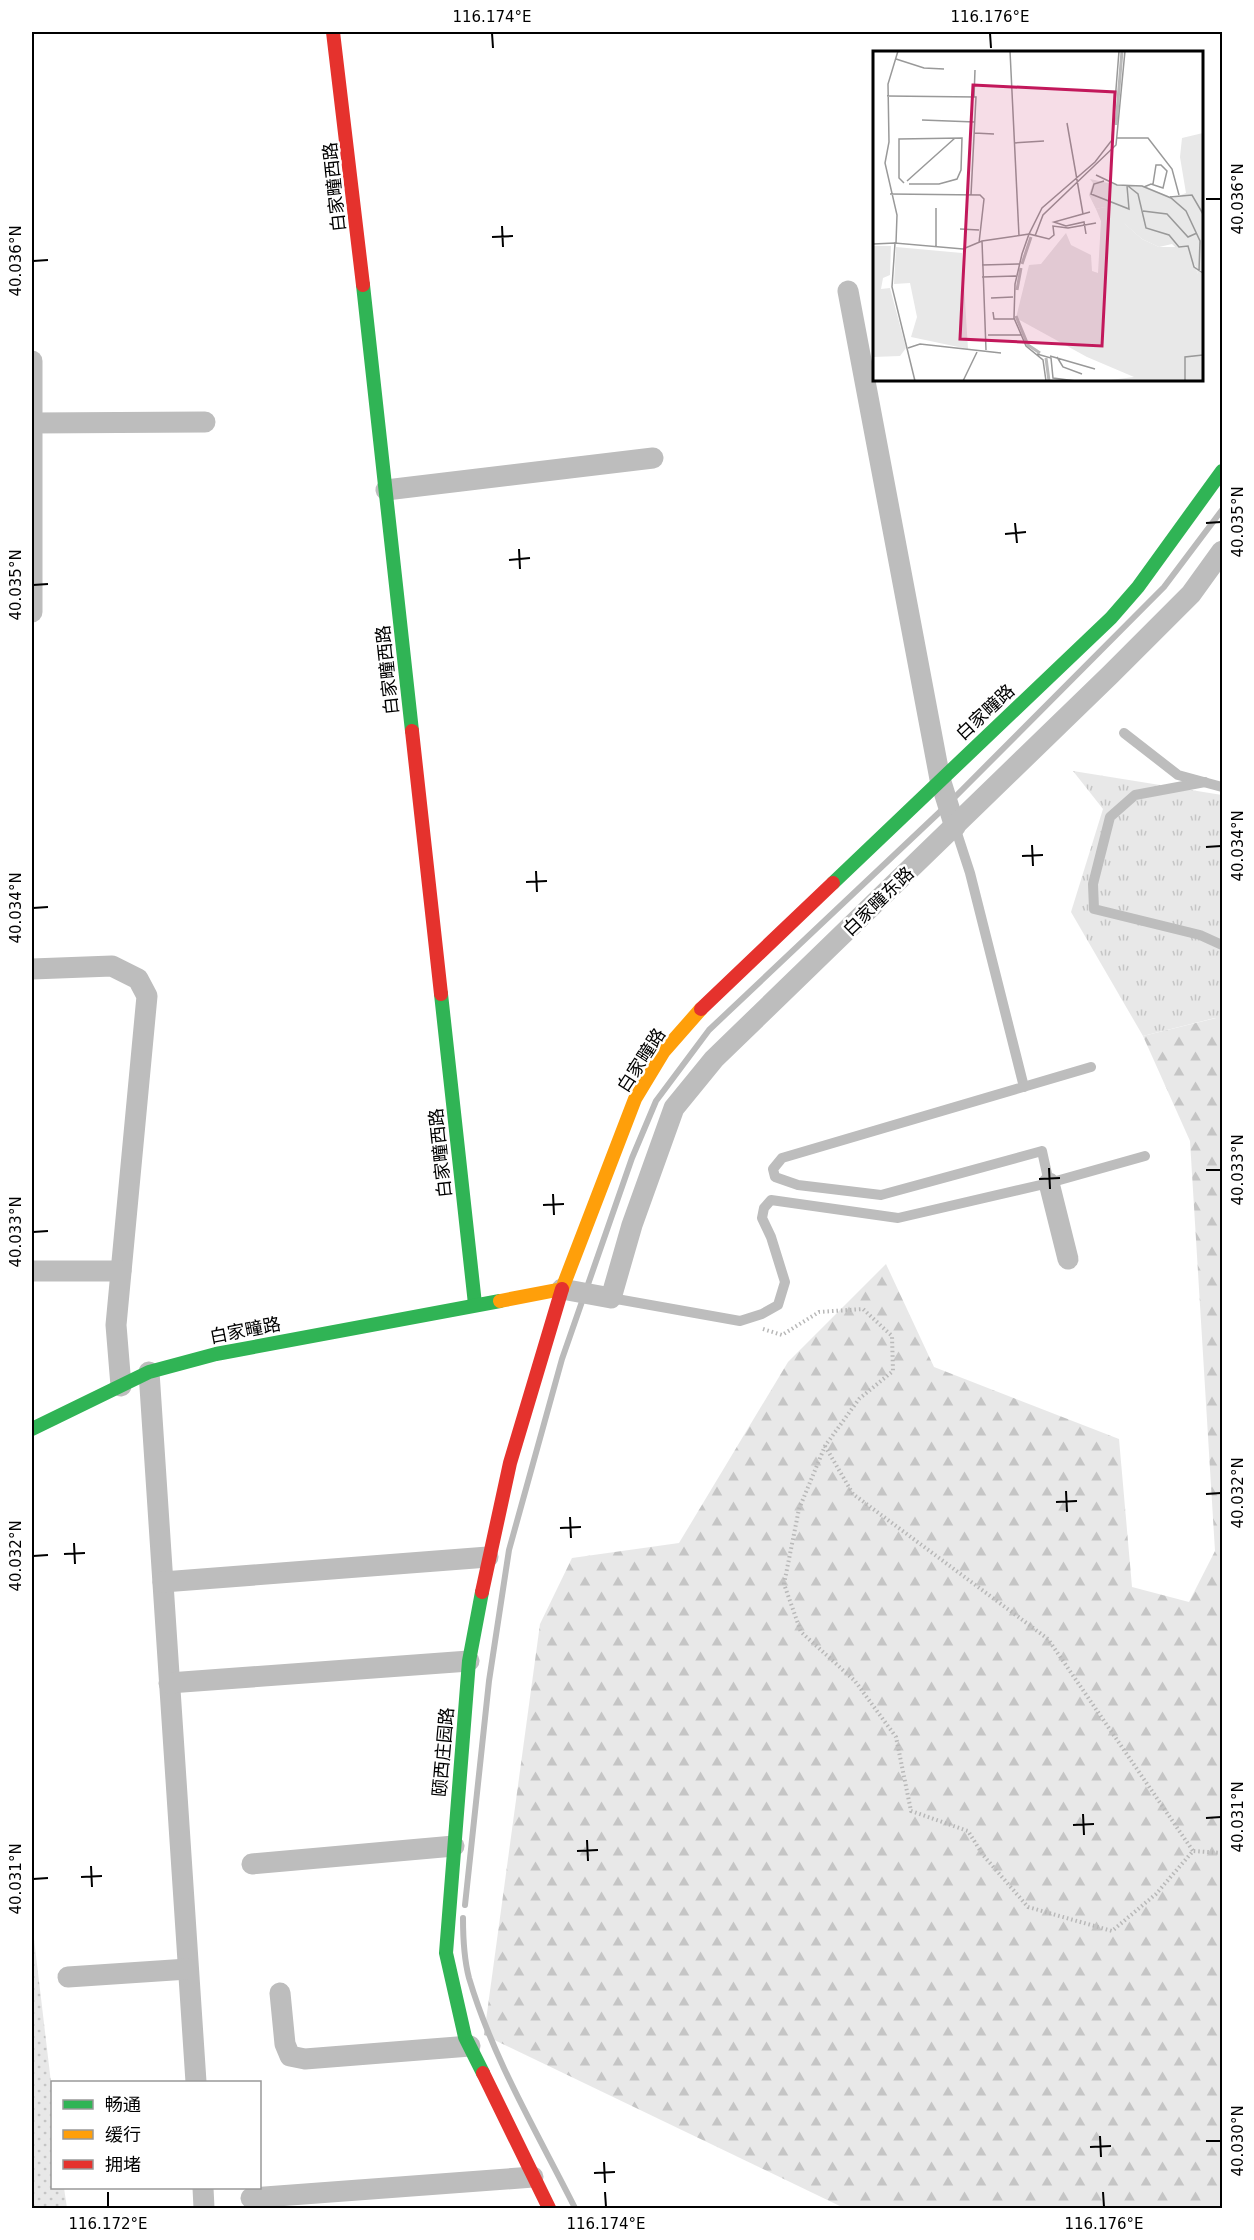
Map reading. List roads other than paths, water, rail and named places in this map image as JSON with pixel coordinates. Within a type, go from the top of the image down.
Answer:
[{"type":"street","name":"白家疃西路","points":[[333,32],[386,490],[475,1304]]},
{"type":"street","points":[[848,291],[948,804]]},
{"type":"street","points":[[32,362],[32,612]]},
{"type":"street","points":[[32,423],[205,422]]},
{"type":"street","points":[[386,490],[653,458]]},
{"type":"street","name":"白家疃路","points":[[32,1429],[149,1372],[216,1354],[475,1304],[586,1293],[635,1099],[664,1051],[697,1013],[948,804],[1138,587],[1222,471]]},
{"type":"street","name":"白家疃东路","points":[[586,1293],[632,1225],[674,1108],[714,1059],[948,804],[1191,594],[1222,551]]},
{"type":"street","points":[[32,969],[112,966],[138,979],[147,996],[116,1325],[121,1386]]},
{"type":"street","points":[[1048,1183],[1068,1258]]},
{"type":"street","points":[[32,1271],[121,1271]]},
{"type":"street","name":"颐西庄园路","points":[[549,2208],[465,2037],[446,1953],[469,1660],[488,1557],[510,1463],[586,1293]]},
{"type":"street","points":[[149,1372],[196,2081]]},
{"type":"street","points":[[163,1582],[488,1557]]},
{"type":"street","points":[[169,1683],[469,1660]]},
{"type":"street","points":[[252,1863],[454,1846]]},
{"type":"street","points":[[68,1977],[188,1970]]},
{"type":"street","points":[[280,1993],[285,2044],[290,2056],[305,2059],[470,2046]]},
{"type":"street","points":[[251,2198],[533,2177]]},
{"type":"street","points":[[202,2189],[204,2208]]},
{"type":"lane","points":[[1124,733],[1178,775],[1222,787]]},
{"type":"lane","points":[[1205,782],[1135,795],[1110,818],[1093,884],[1094,909],[1200,935],[1222,945]]},
{"type":"lane","points":[[948,804],[970,873],[1024,1087]]},
{"type":"lane","points":[[1048,1183],[1042,1152],[882,1195],[798,1185],[775,1178],[773,1169],[782,1158],[1091,1067]]},
{"type":"lane","points":[[586,1293],[740,1321],[762,1314],[778,1305],[785,1282],[771,1237],[762,1218],[764,1208],[771,1200],[898,1218],[1048,1183],[1145,1156]]},
{"type":"waterway","points":[[952,800],[1164,587],[1222,510]]},
{"type":"waterway","points":[[465,1905],[489,1681],[509,1550],[562,1359],[632,1158],[656,1101],[709,1030],[945,807]]},
{"type":"waterway","points":[[463,1918],[469,1978],[490,2038],[575,2208]]}]
